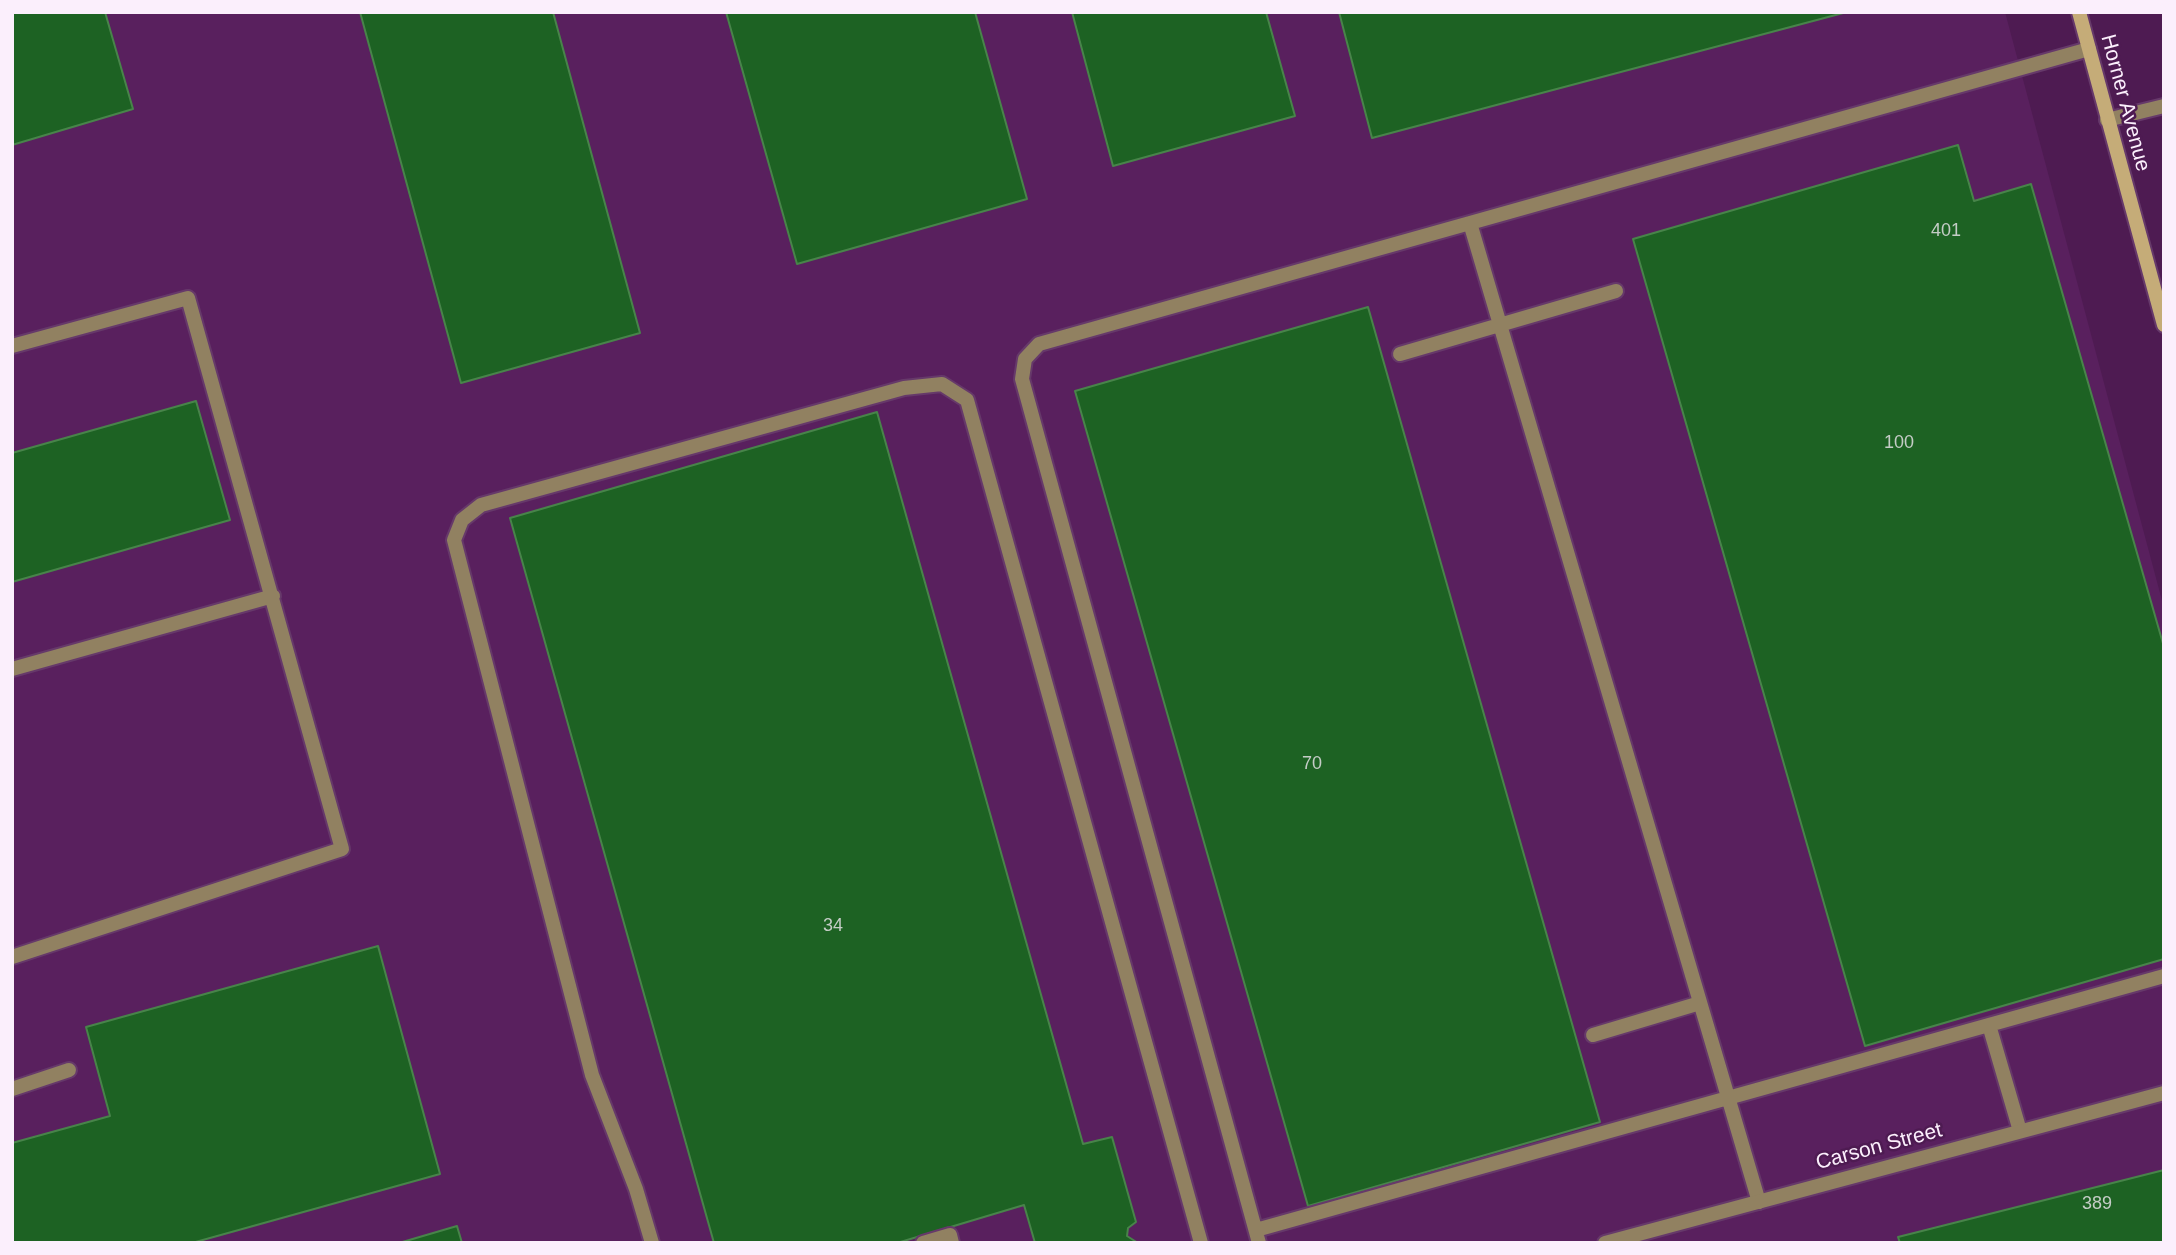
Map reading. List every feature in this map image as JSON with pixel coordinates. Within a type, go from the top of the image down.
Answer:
[{"type":"main road","name":"Horner Avenue","points":[[2079,12],[2164,326]]},
{"type":"street","points":[[2089,49],[1039,344],[1025,359],[1022,379],[1258,1237],[1728,1098],[2164,976]]},
{"type":"street","points":[[2107,120],[2164,106]]},
{"type":"street","points":[[1470,223],[1759,1202]]},
{"type":"street","points":[[1400,354],[1616,291]]},
{"type":"street","points":[[12,346],[188,298],[342,849],[12,957]]},
{"type":"street","points":[[652,1243],[636,1189],[592,1075],[453,540],[462,520],[481,505],[904,388],[942,384],[967,400],[1201,1243]]},
{"type":"street","points":[[12,669],[273,596]]},
{"type":"street","points":[[1593,1035],[1700,1003]]},
{"type":"street","points":[[1989,1025],[2020,1131]]},
{"type":"street","points":[[12,1088],[69,1070]]},
{"type":"street","name":"Carson Street","points":[[1605,1243],[2164,1093]]},
{"type":"street","points":[[923,1243],[950,1235],[952,1243]]},
{"type":"shaded area","points":[[12,12],[2005,12],[2164,608],[2164,1243],[12,1243]]},
{"type":"building","points":[[12,12],[105,12],[133,109],[12,145]]},
{"type":"building","points":[[360,12],[553,12],[640,333],[461,383]]},
{"type":"building","points":[[726,12],[975,12],[1027,199],[797,264]]},
{"type":"building","points":[[1072,12],[1266,12],[1295,116],[1113,166]]},
{"type":"building","points":[[1339,12],[1847,12],[1372,138]]},
{"type":"building","points":[[1958,145],[1974,201],[2031,184],[2164,647],[2164,959],[1865,1046],[1633,239]]},
{"type":"building","points":[[1368,307],[1600,1122],[1308,1206],[1075,391]]},
{"type":"building","points":[[196,401],[230,520],[12,582],[12,453]]},
{"type":"building","points":[[877,412],[1083,1144],[1112,1137],[1136,1222],[1128,1228],[1127,1236],[1138,1243],[1035,1243],[1024,1205],[897,1243],[714,1243],[510,518]]},
{"type":"building","points":[[378,946],[440,1174],[192,1243],[12,1243],[12,1143],[110,1116],[86,1027]]},
{"type":"building","points":[[2164,1170],[2164,1243],[1900,1243],[1898,1237]]},
{"type":"building","points":[[457,1226],[462,1243],[399,1243]]}]
